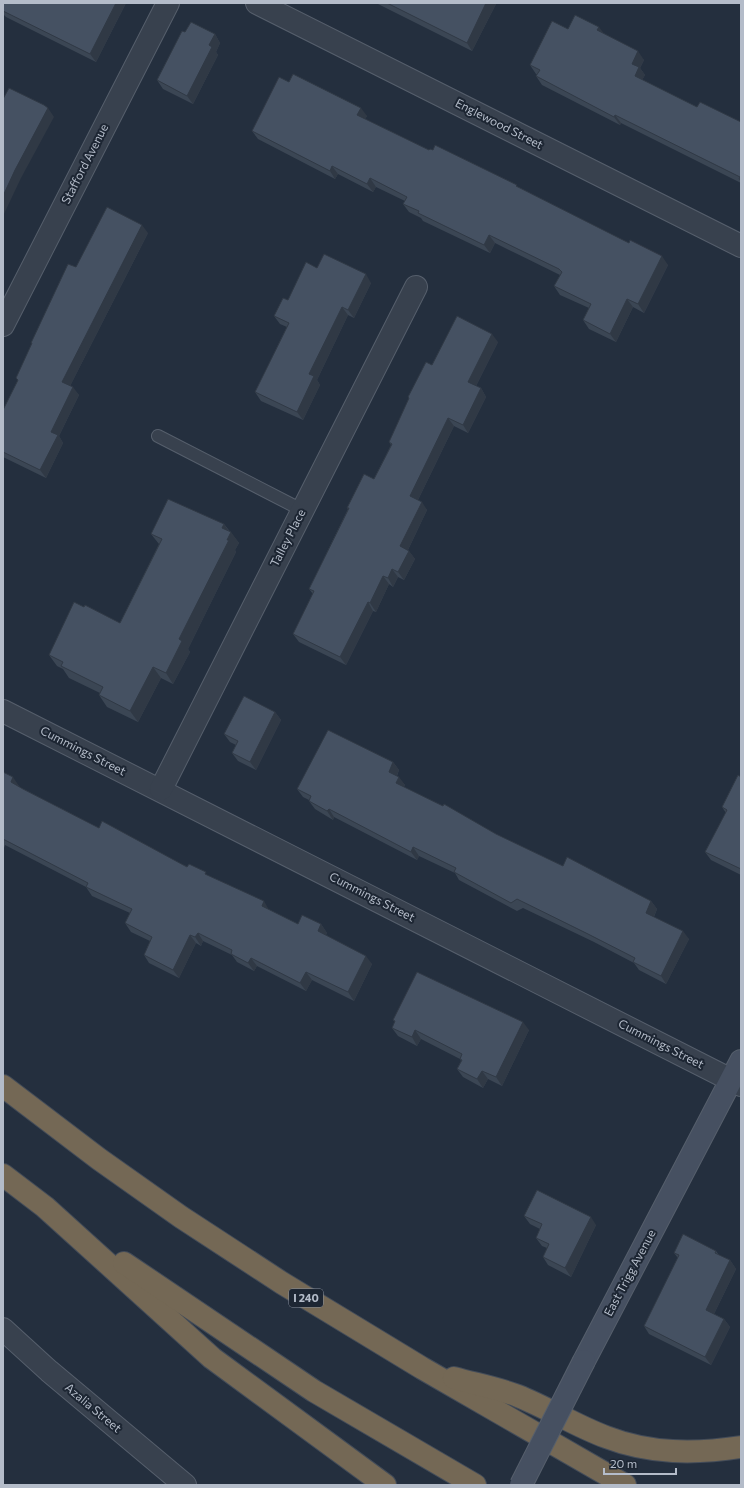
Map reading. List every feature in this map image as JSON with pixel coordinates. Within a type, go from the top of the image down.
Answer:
[{"type":"highway","name":"I 240","points":[[3,1086],[99,1159],[181,1218],[282,1283],[422,1368],[625,1485]]},
{"type":"highway","points":[[3,1175],[62,1222],[212,1358],[385,1485]]},
{"type":"highway","points":[[62,1222],[314,1391],[475,1485]]},
{"type":"highway","points":[[422,1368],[517,1396],[606,1437],[635,1447],[667,1452],[696,1453],[741,1447]]},
{"type":"street","name":"Stafford Avenue","points":[[3,325],[168,3]]},
{"type":"street","name":"Englewood Street","points":[[257,3],[741,246]]},
{"type":"street","name":"Talley Place","points":[[161,790],[416,287]]},
{"type":"street","name":"Cummings Street","points":[[3,711],[736,1082]]},
{"type":"street","name":"East Trigg Avenue","points":[[521,1485],[584,1361],[736,1082],[741,1060]]},
{"type":"street","name":"Azalia Street","points":[[3,1329],[49,1371],[185,1485]]},
{"type":"lane","points":[[158,436],[302,510]]},
{"type":"building","points":[[3,3],[116,3],[90,54],[3,11]]},
{"type":"building","points":[[387,3],[486,3],[467,43]]},
{"type":"building","points":[[575,15],[599,27],[597,30],[638,51],[632,64],[639,67],[635,76],[697,107],[700,102],[741,122],[741,180],[739,179],[740,177],[615,115],[614,117],[536,76],[540,70],[530,65],[552,21],[568,29]]},
{"type":"building","points":[[191,22],[215,34],[209,45],[212,47],[187,96],[157,80],[182,31],[185,32]]},
{"type":"building","points":[[293,74],[361,108],[357,115],[429,150],[433,150],[435,145],[517,185],[516,186],[629,243],[630,240],[662,256],[638,304],[627,299],[610,334],[583,320],[591,304],[554,286],[562,272],[559,269],[489,235],[484,245],[418,213],[419,211],[403,204],[407,197],[370,178],[367,184],[332,166],[330,171],[252,131],[279,77],[289,82]]},
{"type":"building","points":[[9,88],[48,108],[3,196],[3,99]]},
{"type":"building","points":[[107,207],[142,225],[62,382],[73,387],[51,432],[58,435],[40,470],[3,452],[3,410],[18,380],[16,378],[31,343],[68,264],[76,267]]},
{"type":"building","points":[[324,254],[366,274],[348,310],[342,307],[309,374],[314,376],[297,412],[255,392],[289,323],[274,316],[283,298],[288,300],[306,262],[317,268]]},
{"type":"building","points":[[457,316],[492,334],[468,382],[481,388],[463,425],[448,418],[410,496],[422,502],[400,546],[409,551],[398,572],[392,569],[388,578],[383,576],[340,657],[293,634],[314,591],[309,589],[364,474],[374,479],[392,444],[389,442],[409,398],[408,397],[426,362],[432,365]]},
{"type":"building","points":[[168,499],[224,524],[222,528],[231,532],[227,540],[229,540],[179,639],[182,641],[166,673],[153,667],[130,711],[99,695],[103,687],[61,666],[63,662],[49,655],[74,602],[84,607],[85,605],[120,623],[162,539],[151,534]]},
{"type":"building","points":[[244,696],[275,712],[250,762],[232,753],[238,741],[224,734]]},
{"type":"building","points":[[328,730],[393,762],[389,772],[399,777],[396,783],[443,806],[444,804],[496,834],[563,866],[567,857],[651,901],[646,913],[683,931],[661,976],[633,962],[635,958],[517,899],[511,903],[454,872],[456,868],[413,847],[411,852],[329,809],[327,811],[309,801],[311,796],[297,789]]},
{"type":"building","points":[[3,772],[13,777],[11,782],[23,789],[99,828],[102,821],[187,867],[189,864],[206,872],[205,874],[264,901],[262,906],[298,924],[302,915],[321,924],[318,931],[366,956],[348,992],[306,972],[300,983],[251,958],[248,963],[231,954],[232,950],[198,933],[195,937],[190,935],[173,970],[144,955],[152,937],[125,923],[132,909],[86,887],[88,883],[3,839]]},
{"type":"building","points":[[738,775],[741,777],[741,869],[705,852],[727,810],[722,807]]},
{"type":"building","points":[[417,972],[523,1022],[496,1077],[482,1071],[477,1079],[457,1069],[462,1060],[460,1059],[462,1054],[415,1030],[412,1037],[392,1028],[395,1021],[393,1020]]},
{"type":"building","points":[[537,1190],[591,1217],[565,1268],[543,1257],[549,1244],[536,1238],[542,1224],[524,1216]]},
{"type":"building","points":[[683,1234],[730,1260],[706,1310],[724,1319],[705,1357],[644,1326],[679,1255],[674,1253]]}]
